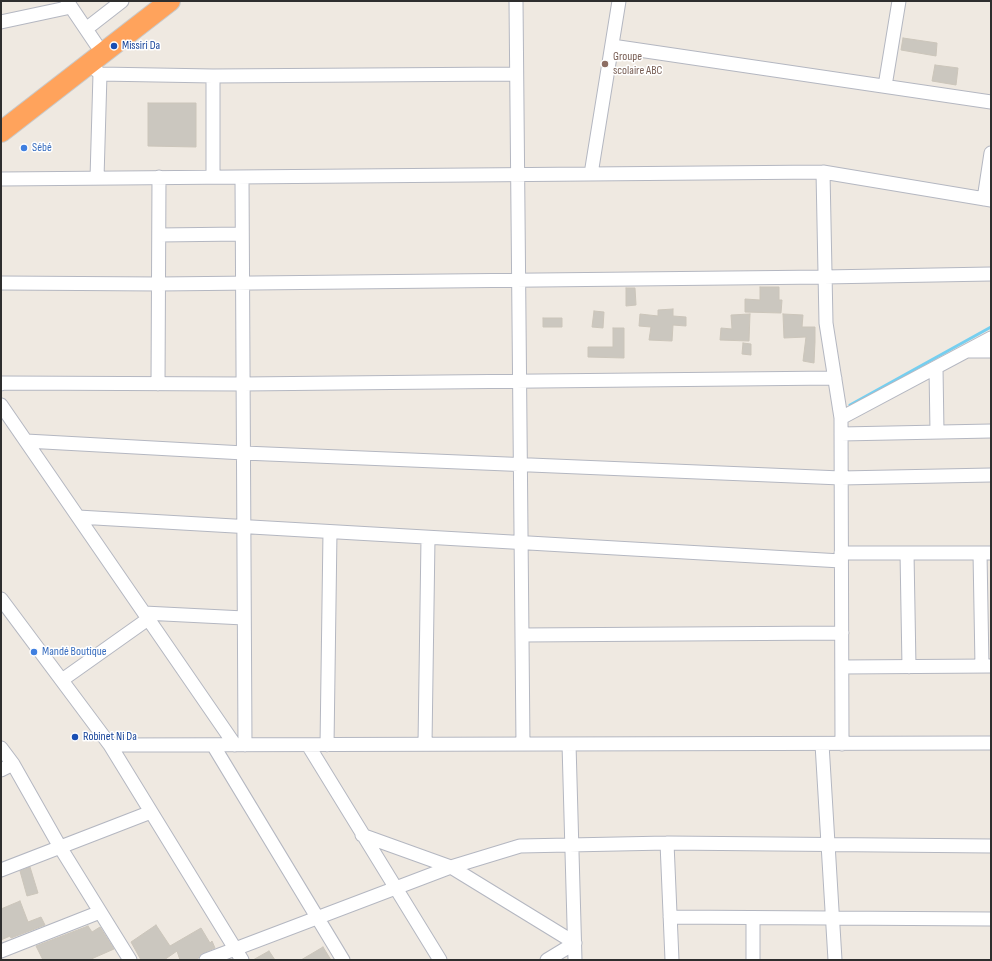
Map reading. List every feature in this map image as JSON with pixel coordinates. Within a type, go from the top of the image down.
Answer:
[{"type":"highway","points":[[1,132],[93,53],[150,1]]},
{"type":"highway","points":[[1,119],[93,53],[170,1]]},
{"type":"street","points":[[93,53],[122,1]]},
{"type":"street","points":[[516,1],[523,744]]},
{"type":"street","points":[[591,174],[618,1]]},
{"type":"street","points":[[885,86],[899,1]]},
{"type":"street","points":[[1,22],[69,4],[93,53],[97,178]]},
{"type":"street","points":[[612,46],[991,102]]},
{"type":"street","points":[[93,53],[213,76],[516,74]]},
{"type":"street","points":[[213,76],[213,177]]},
{"type":"street","points":[[1,179],[823,172],[988,199],[991,154]]},
{"type":"street","points":[[823,172],[826,323],[841,418],[842,744]]},
{"type":"street","points":[[240,745],[244,618],[242,177]]},
{"type":"street","points":[[158,384],[159,178]]},
{"type":"street","points":[[159,235],[242,234]]},
{"type":"street","points":[[1,283],[159,284],[824,278],[991,274]]},
{"type":"street","points":[[841,418],[991,338]]},
{"type":"street","points":[[968,351],[991,351]]},
{"type":"street","points":[[936,368],[937,432]]},
{"type":"street","points":[[1,384],[243,384],[834,378]]},
{"type":"street","points":[[1,405],[146,616],[240,745]]},
{"type":"street","points":[[841,434],[991,431]]},
{"type":"street","points":[[26,441],[244,453],[841,478],[991,475]]},
{"type":"street","points":[[78,517],[522,543],[841,557],[907,553],[986,553],[986,666],[842,667]]},
{"type":"street","points":[[327,745],[330,532]]},
{"type":"street","points":[[425,744],[428,538]]},
{"type":"street","points":[[907,553],[909,667]]},
{"type":"street","points":[[1,599],[110,745],[239,954]]},
{"type":"street","points":[[62,680],[146,616],[244,618]]},
{"type":"street","points":[[522,635],[842,633]]},
{"type":"street","points":[[110,745],[991,743]]},
{"type":"street","points":[[569,744],[575,960]]},
{"type":"street","points":[[822,744],[835,960]]},
{"type":"street","points":[[213,745],[343,960]]},
{"type":"street","points":[[308,745],[440,960]]},
{"type":"street","points":[[1,748],[13,764],[60,847],[130,960]]},
{"type":"street","points":[[1,770],[13,764]]},
{"type":"street","points":[[1,870],[151,812]]},
{"type":"street","points":[[362,835],[451,867],[575,943]]},
{"type":"street","points":[[667,843],[672,960]]},
{"type":"street","points":[[206,960],[239,954],[318,917],[451,867],[520,846],[667,843],[991,846]]},
{"type":"street","points":[[1,951],[100,912]]},
{"type":"street","points":[[670,917],[991,919]]},
{"type":"street","points":[[753,918],[754,960]]},
{"type":"street","points":[[547,960],[575,943]]},
{"type":"building","points":[[903,38],[937,43],[936,56],[901,50]]},
{"type":"building","points":[[935,65],[958,68],[956,85],[932,81]]},
{"type":"building","points":[[148,103],[196,103],[196,147],[148,146]]},
{"type":"building","points":[[760,287],[779,287],[779,300],[782,300],[781,313],[745,312],[745,299],[760,300]]},
{"type":"building","points":[[626,288],[635,288],[636,305],[626,306]]},
{"type":"building","points":[[673,309],[673,316],[686,317],[686,326],[673,325],[672,341],[649,340],[651,327],[639,326],[640,314],[658,316],[658,310]]},
{"type":"building","points":[[594,311],[604,312],[603,328],[592,327]]},
{"type":"building","points":[[750,314],[749,341],[720,340],[721,328],[732,329],[731,315]]},
{"type":"building","points":[[783,314],[803,315],[802,327],[815,327],[814,363],[803,361],[806,337],[784,338]]},
{"type":"building","points":[[543,318],[562,318],[562,327],[543,327]]},
{"type":"building","points":[[613,328],[624,328],[624,358],[588,357],[588,347],[613,347]]},
{"type":"building","points":[[743,343],[751,344],[751,355],[742,354]]},
{"type":"building","points":[[30,867],[38,893],[27,896],[20,871]]},
{"type":"building","points":[[20,901],[28,922],[41,917],[45,925],[11,938],[10,936],[1,940],[1,909]]},
{"type":"building","points":[[156,925],[170,946],[201,928],[210,943],[212,941],[215,948],[200,955],[197,960],[180,960],[177,951],[164,960],[141,960],[131,942]]},
{"type":"building","points":[[88,926],[92,932],[100,927],[114,949],[89,960],[43,960],[36,946]]},
{"type":"building","points":[[323,947],[331,960],[301,960]]},
{"type":"building","points":[[269,951],[275,960],[253,960]]},
{"type":"waterway","points":[[850,405],[991,327]]},
{"type":"place","name":"Missiri Da","points":[[114,46]]},
{"type":"place","name":"Groupe scolaire ABC","points":[[605,64]]},
{"type":"place","name":"Sébé","points":[[24,148]]},
{"type":"place","name":"Mandé Boutique","points":[[34,652]]},
{"type":"place","name":"Robinet Ni Da","points":[[75,737]]}]
